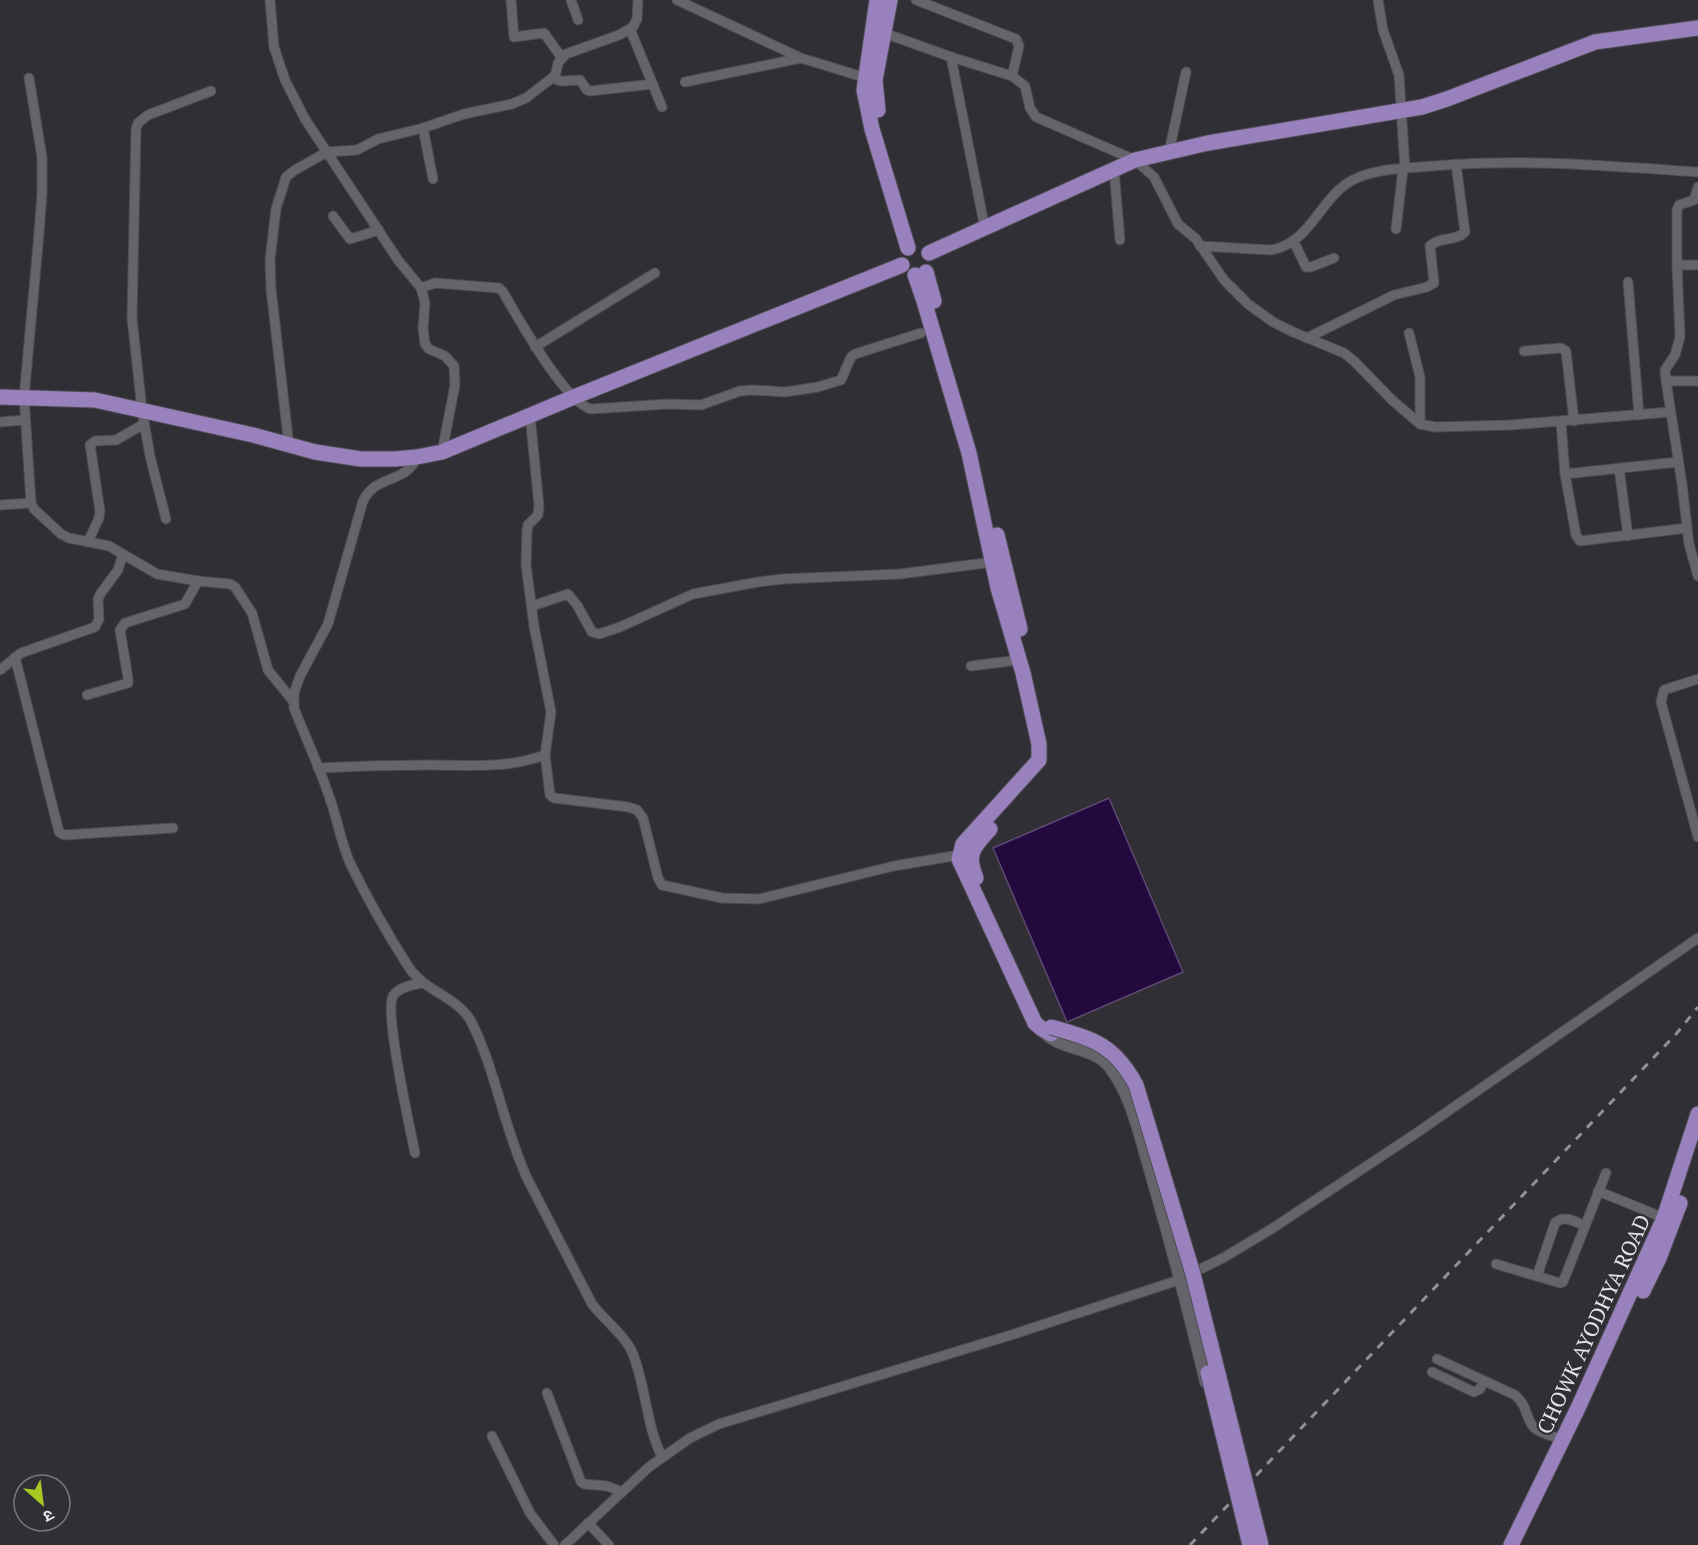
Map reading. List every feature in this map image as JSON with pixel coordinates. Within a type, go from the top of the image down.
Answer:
[{"type":"main road","points":[[876,0],[864,90],[872,129],[918,249],[931,263],[920,274]]},
{"type":"main road","points":[[890,0],[875,80],[875,98],[918,249]]},
{"type":"main road","points":[[920,274],[909,273],[902,265],[903,254],[985,229],[1135,160],[1401,111],[1447,99],[1595,42],[1698,28]]},
{"type":"main road","points":[[0,397],[95,400],[143,417],[253,435],[289,446],[361,459],[417,457],[442,452],[902,265]]},
{"type":"main road","points":[[920,274],[924,301],[969,453],[993,562],[1039,744],[1039,760],[963,844],[959,855],[1035,1023],[1097,1050],[1114,1064],[1130,1087],[1186,1277],[1250,1545]]},
{"type":"main road","points":[[920,274],[976,444],[1048,745],[1047,761],[1040,774],[973,848],[971,864],[1041,1020],[1048,1028],[1111,1050],[1129,1072],[1136,1085],[1193,1274],[1264,1545]]},
{"type":"main road","name":"CHOWK AYODHYA ROAD","points":[[1520,1545],[1575,1437],[1654,1256],[1698,1114]]},
{"type":"main road","name":"CHOWK AYODHYA ROAD","points":[[1511,1545],[1654,1256],[1673,1225],[1698,1146]]},
{"type":"street","points":[[270,0],[274,47],[279,67],[305,119],[379,230],[421,288],[425,303],[423,328],[425,344],[429,349],[450,360],[456,373],[442,452]]},
{"type":"street","points":[[511,0],[514,37],[544,33],[562,57]]},
{"type":"street","points":[[571,0],[578,20]]},
{"type":"street","points":[[289,446],[271,290],[270,260],[276,209],[286,177],[327,152],[357,150],[378,139],[423,128],[464,114],[512,104],[526,98],[552,78],[562,57],[566,54],[619,35],[636,24],[638,0]]},
{"type":"street","points":[[677,0],[801,58],[866,78]]},
{"type":"street","points":[[916,0],[1016,39],[1019,46],[1012,76]]},
{"type":"street","points":[[1390,0],[1378,1],[1383,30],[1400,75],[1404,169],[1396,229]]},
{"type":"street","points":[[630,29],[662,107]]},
{"type":"street","points":[[884,33],[1012,76],[1025,86],[1029,108],[1036,117],[1135,160],[1154,177],[1179,224],[1200,246],[1224,280],[1248,304],[1273,322],[1334,349],[1354,361],[1420,424],[1435,427],[1561,422],[1670,412]]},
{"type":"street","points":[[951,57],[985,229]]},
{"type":"street","points":[[685,82],[801,58]]},
{"type":"street","points":[[1169,152],[1186,72]]},
{"type":"street","points":[[28,78],[42,157],[42,194],[24,396],[31,503],[34,509],[61,534],[69,538],[104,544],[157,574],[230,584],[239,592],[252,613],[266,664],[293,701]]},
{"type":"street","points":[[552,78],[561,81],[580,80],[588,91],[653,84]]},
{"type":"street","points":[[166,519],[143,417],[132,318],[136,129],[138,123],[148,115],[211,91]]},
{"type":"street","points":[[423,128],[433,179]]},
{"type":"street","points":[[1200,246],[1271,250],[1282,248],[1294,242],[1304,233],[1327,201],[1354,178],[1365,174],[1498,161],[1698,172]]},
{"type":"street","points":[[1307,338],[1394,295],[1434,283],[1430,246],[1436,241],[1461,237],[1465,232],[1456,164]]},
{"type":"street","points":[[1114,170],[1120,240]]},
{"type":"street","points":[[1698,187],[1694,200],[1679,206],[1677,210],[1680,337],[1675,355],[1665,370],[1689,544],[1698,576]]},
{"type":"street","points":[[333,216],[350,239],[379,230]]},
{"type":"street","points":[[1294,242],[1306,267],[1334,258]]},
{"type":"street","points":[[1677,265],[1698,265]]},
{"type":"street","points":[[535,347],[655,273]]},
{"type":"street","points":[[1628,282],[1639,415]]},
{"type":"street","points":[[421,288],[435,284],[498,288],[503,292],[535,347],[574,397],[585,407],[591,409],[668,404],[701,405],[740,391],[785,392],[818,387],[841,380],[851,357],[855,354],[921,333]]},
{"type":"street","points":[[1409,333],[1420,377],[1420,424]]},
{"type":"street","points":[[1524,351],[1561,348],[1566,351],[1574,421]]},
{"type":"street","points":[[1666,381],[1698,381]]},
{"type":"street","points":[[530,415],[539,506],[538,515],[528,525],[526,531],[526,565],[531,606],[551,712],[545,755],[549,792],[554,798],[637,810],[640,813],[662,885],[722,898],[759,899],[894,866],[959,855]]},
{"type":"street","points":[[88,542],[100,511],[90,445],[95,441],[116,440],[143,417]]},
{"type":"street","points":[[0,422],[25,420]]},
{"type":"street","points":[[1561,422],[1565,474],[1578,539],[1584,542],[1687,528]]},
{"type":"street","points":[[417,457],[410,470],[372,488],[363,501],[328,624],[300,676],[293,701],[294,708],[331,800],[350,863],[408,967],[422,983],[461,1009],[472,1025],[496,1088],[518,1159],[527,1178],[592,1304],[623,1338],[632,1353],[651,1428],[662,1457]]},
{"type":"street","points":[[1565,474],[1678,462]]},
{"type":"street","points":[[1619,468],[1628,536]]},
{"type":"street","points":[[0,505],[31,503]]},
{"type":"street","points":[[0,670],[15,657],[32,649],[95,627],[99,619],[100,593],[118,570],[123,554]]},
{"type":"street","points":[[531,606],[568,594],[578,605],[591,632],[599,634],[630,623],[693,594],[783,579],[900,573],[993,562]]},
{"type":"street","points":[[87,695],[128,683],[120,630],[124,623],[185,604],[198,581]]},
{"type":"street","points":[[15,657],[59,832],[64,835],[173,828]]},
{"type":"street","points":[[971,666],[1019,660]]},
{"type":"street","points":[[1698,679],[1664,690],[1661,702],[1698,837]]},
{"type":"street","points":[[318,768],[370,765],[502,765],[525,762],[545,755]]},
{"type":"street","points":[[566,1545],[662,1457],[690,1438],[719,1424],[1011,1335],[1197,1271],[1302,1209],[1698,938]]},
{"type":"street","points":[[415,1153],[390,1006],[396,991],[422,983]]},
{"type":"street","points":[[1048,1028],[1096,1037],[1117,1049],[1131,1066],[1142,1090],[1197,1271],[1264,1545]]},
{"type":"street","points":[[1048,1028],[1054,1040],[1098,1056],[1108,1065],[1119,1081],[1131,1107],[1181,1278],[1245,1545]]},
{"type":"street","points":[[1496,1263],[1563,1282],[1606,1173]]},
{"type":"street","points":[[1598,1191],[1665,1218]]},
{"type":"street","points":[[1537,1276],[1554,1223],[1564,1218],[1585,1226]]},
{"type":"street","points":[[1437,1359],[1515,1395],[1522,1401],[1531,1424],[1536,1429],[1563,1440]]},
{"type":"street","points":[[1432,1372],[1474,1392],[1484,1381]]},
{"type":"street","points":[[547,1393],[581,1482],[607,1486],[622,1492]]},
{"type":"street","points":[[492,1436],[530,1513],[554,1545]]},
{"type":"street","points":[[588,1523],[609,1545]]},
{"type":"shaded area","points":[[1109,798],[1183,972],[1067,1022],[993,848]]},
{"type":"railway","points":[[1190,1545],[1677,1033],[1698,1007]]}]
